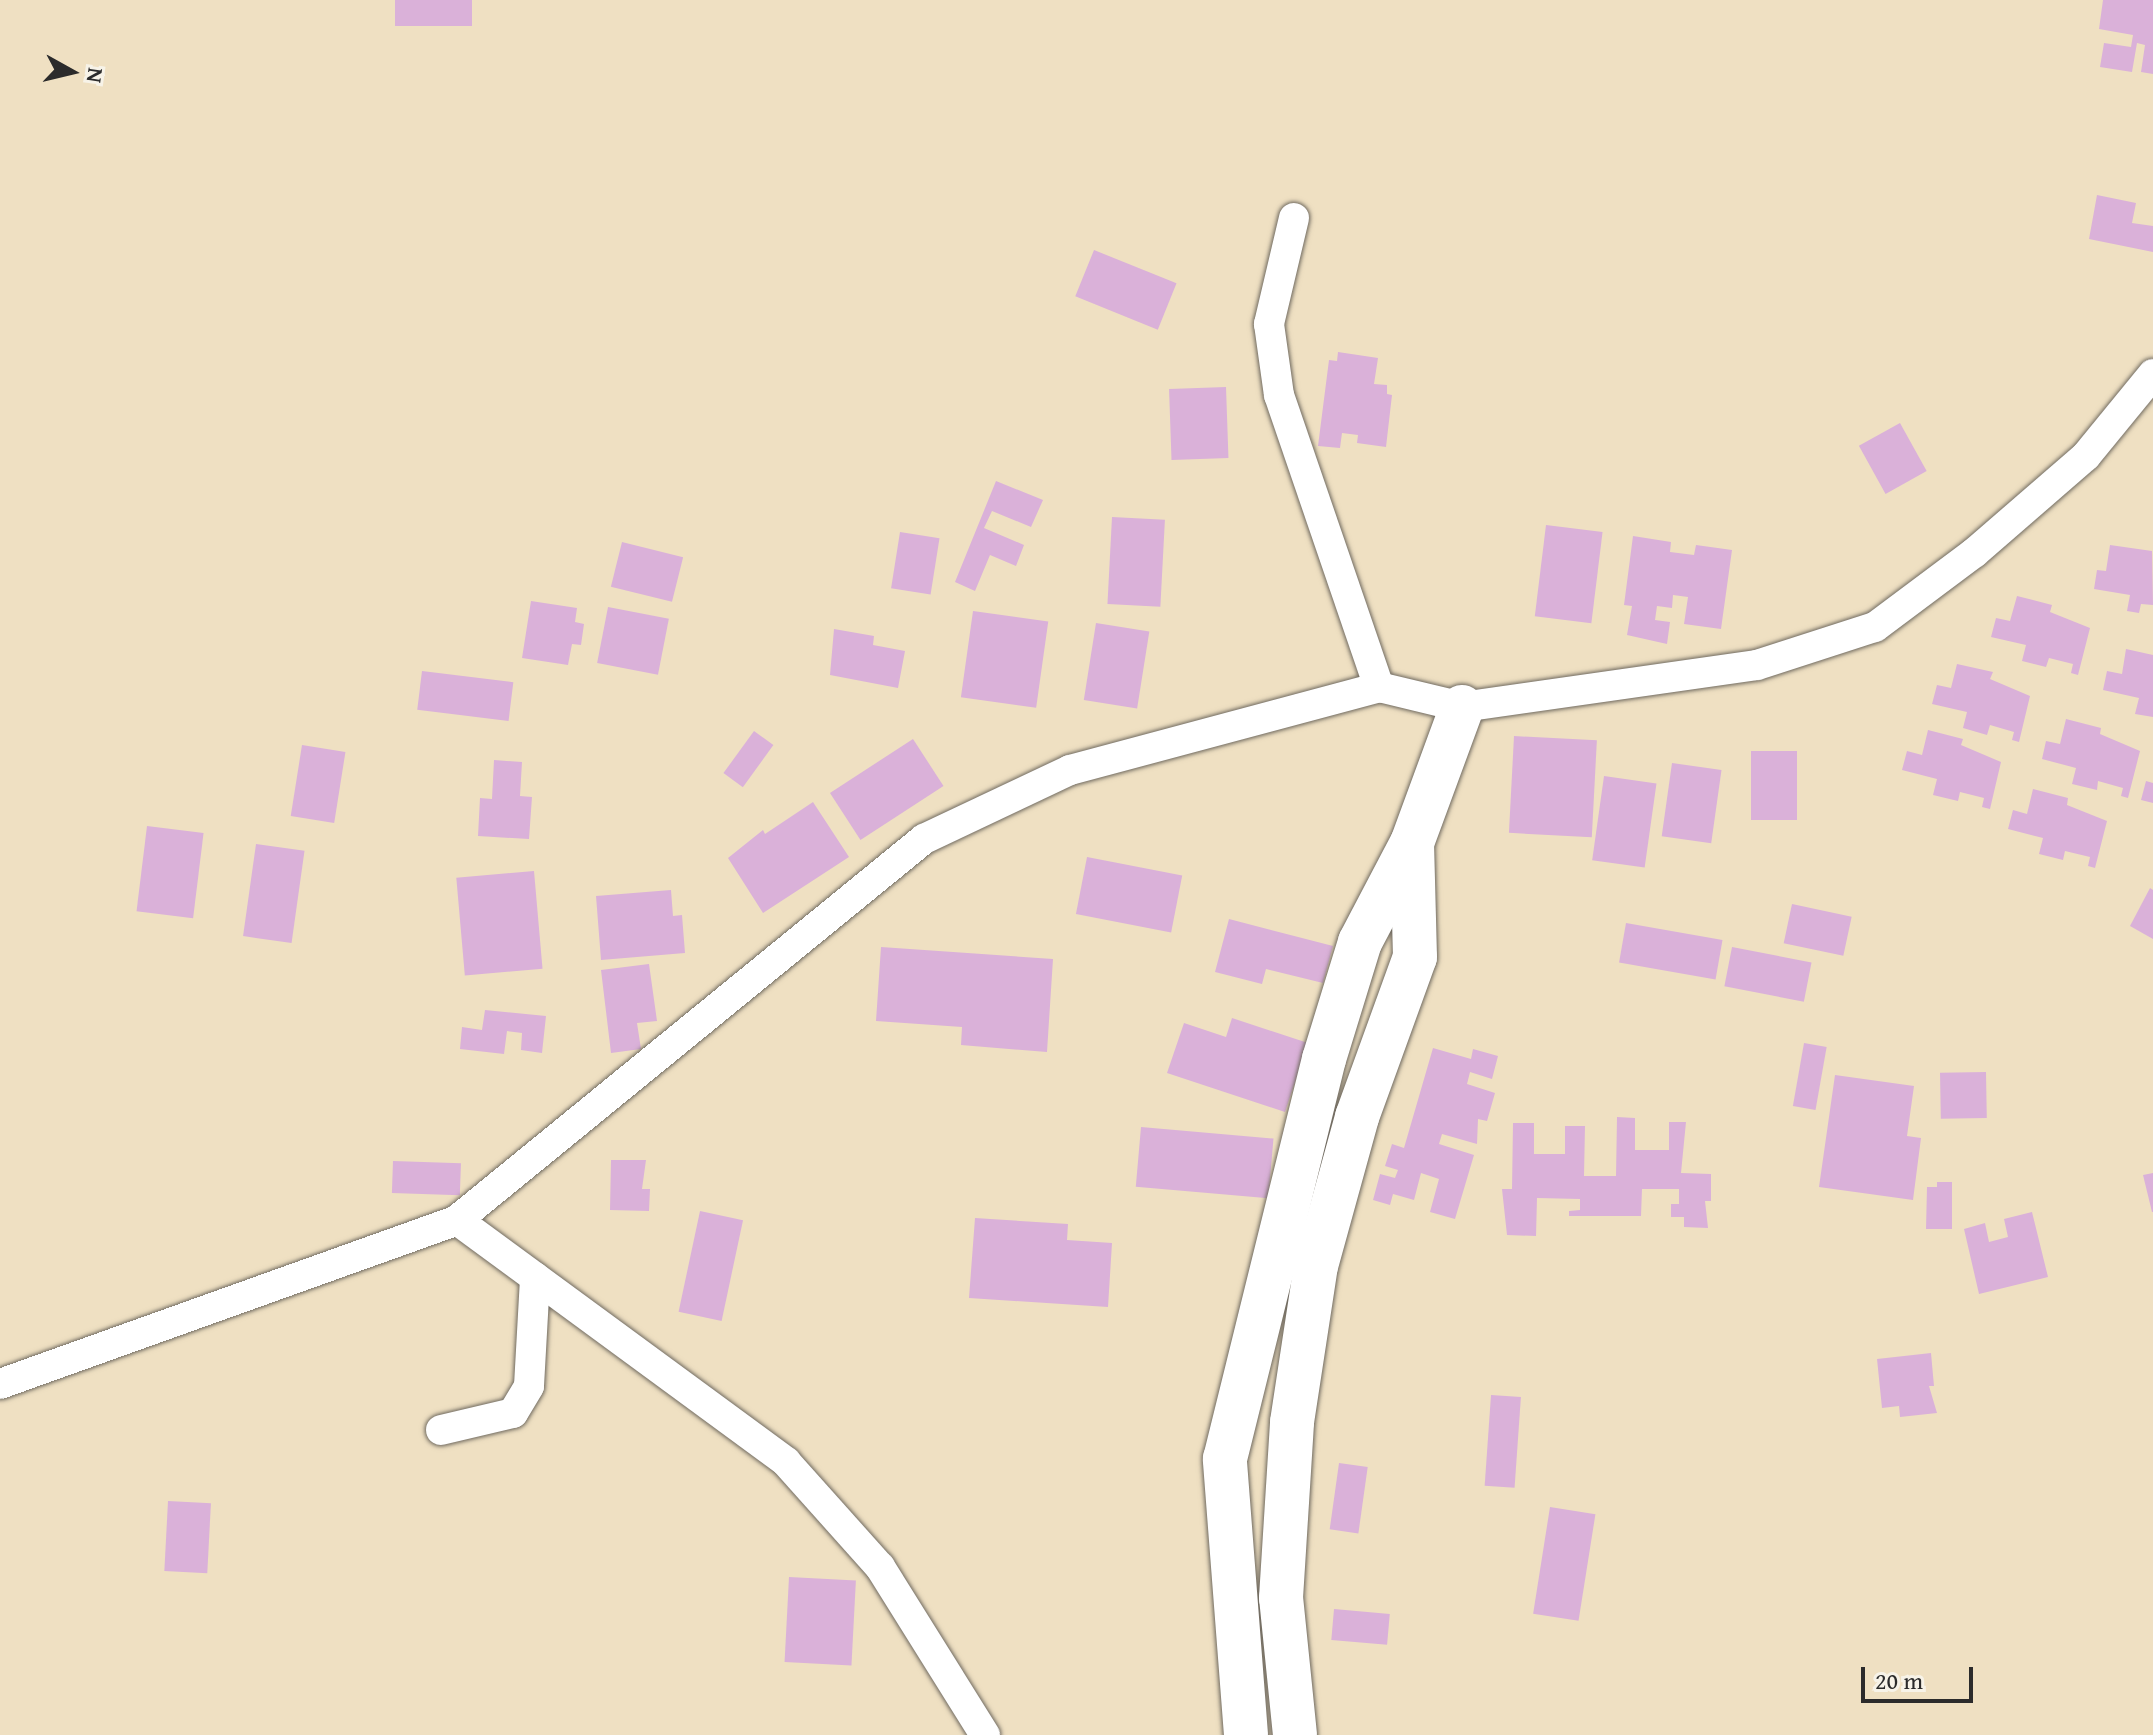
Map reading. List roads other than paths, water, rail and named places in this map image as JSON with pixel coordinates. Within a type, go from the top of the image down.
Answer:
[{"type":"main road","points":[[1246,1735],[1225,1459],[1324,1059],[1360,942],[1412,843],[1462,707]]},
{"type":"main road","points":[[1295,1735],[1281,1598],[1292,1422],[1316,1266],[1357,1117],[1415,957],[1412,843]]},
{"type":"street","points":[[1294,218],[1269,324],[1279,395],[1379,687]]},
{"type":"street","points":[[0,1384],[457,1220],[924,839],[1070,770],[1379,687],[1462,707],[1757,665],[1875,627],[1974,553],[2086,456],[2153,374]]},
{"type":"street","points":[[457,1220],[786,1462],[880,1567],[985,1735]]},
{"type":"street","points":[[441,1430],[513,1413],[529,1386],[535,1277]]}]
